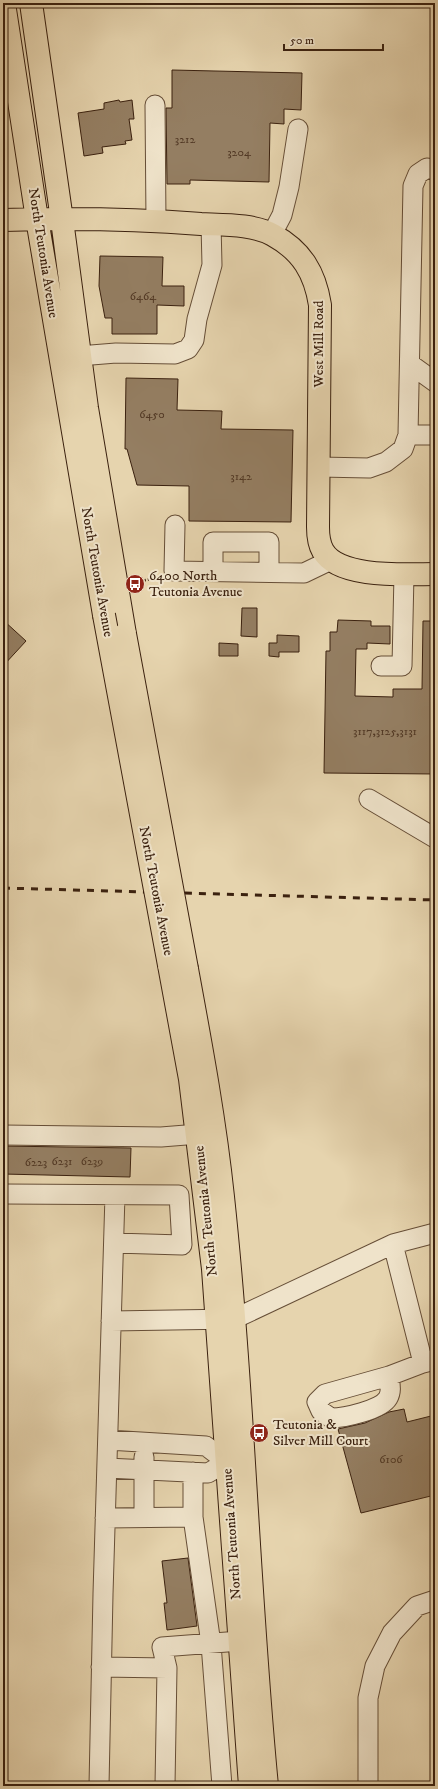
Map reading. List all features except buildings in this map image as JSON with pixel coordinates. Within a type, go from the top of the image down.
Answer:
[{"type":"main road","name":"North Teutonia Avenue","points":[[4,3],[37,219],[70,357],[87,408],[126,634],[178,967],[207,1133],[213,1270],[225,1319],[235,1462],[267,1786]]},
{"type":"main road","name":"North Teutonia Avenue","points":[[31,3],[62,220],[70,357],[104,615],[178,967]]},
{"type":"main road","name":"West Mill Road","points":[[3,220],[37,219],[156,221],[247,227],[272,234],[292,248],[301,258],[317,286],[320,305],[319,539],[323,552],[331,560]]},
{"type":"main road","points":[[331,560],[356,571],[375,573],[435,574]]},
{"type":"main road","name":"North Teutonia Avenue","points":[[235,1462],[240,1641],[250,1786]]},
{"type":"street","points":[[17,92],[43,88]]},
{"type":"street","points":[[155,105],[156,221]]},
{"type":"street","points":[[272,234],[282,215],[289,187],[298,129]]},
{"type":"street","points":[[319,467],[369,468],[386,462],[403,449],[408,434],[413,186],[418,174],[427,168],[435,170]]},
{"type":"street","points":[[70,357],[116,353],[175,354],[188,349],[194,340],[196,320],[212,265],[211,224]]},
{"type":"street","points":[[410,364],[435,382]]},
{"type":"street","points":[[408,434],[435,435]]},
{"type":"street","points":[[175,525],[174,571],[304,573],[331,560]]},
{"type":"street","points":[[213,571],[213,542],[269,542],[269,572]]},
{"type":"street","points":[[381,666],[402,666],[404,574]]},
{"type":"street","points":[[369,799],[435,838]]},
{"type":"street","points":[[3,1135],[161,1137],[207,1133]]},
{"type":"street","points":[[3,1194],[179,1195],[182,1245],[114,1243]]},
{"type":"street","points":[[99,1786],[105,1518],[116,1195]]},
{"type":"street","points":[[111,1321],[225,1319],[394,1244],[434,1237]]},
{"type":"street","points":[[389,1376],[391,1388],[388,1398],[379,1406],[340,1418],[330,1418],[321,1411],[317,1402],[325,1394],[389,1376],[429,1362],[394,1244]]},
{"type":"street","points":[[108,1440],[206,1446],[235,1462]]},
{"type":"street","points":[[144,1442],[144,1517]]},
{"type":"street","points":[[107,1468],[208,1473],[235,1462]]},
{"type":"street","points":[[193,1472],[193,1517],[211,1644],[222,1786]]},
{"type":"street","points":[[105,1518],[193,1517]]},
{"type":"street","points":[[368,1786],[368,1698],[375,1666],[392,1633],[417,1606],[435,1600]]},
{"type":"street","points":[[165,1786],[167,1668],[162,1647],[240,1641]]},
{"type":"street","points":[[101,1667],[167,1668]]},
{"type":"path","points":[[136,582],[158,578],[174,571]]},
{"type":"railway","points":[[3,888],[435,900]]},
{"type":"place","name":"6400 North Teutonia Avenue","points":[[135,584]]},
{"type":"place","name":"Teutonia & Silver Mill Court","points":[[259,1433]]}]
